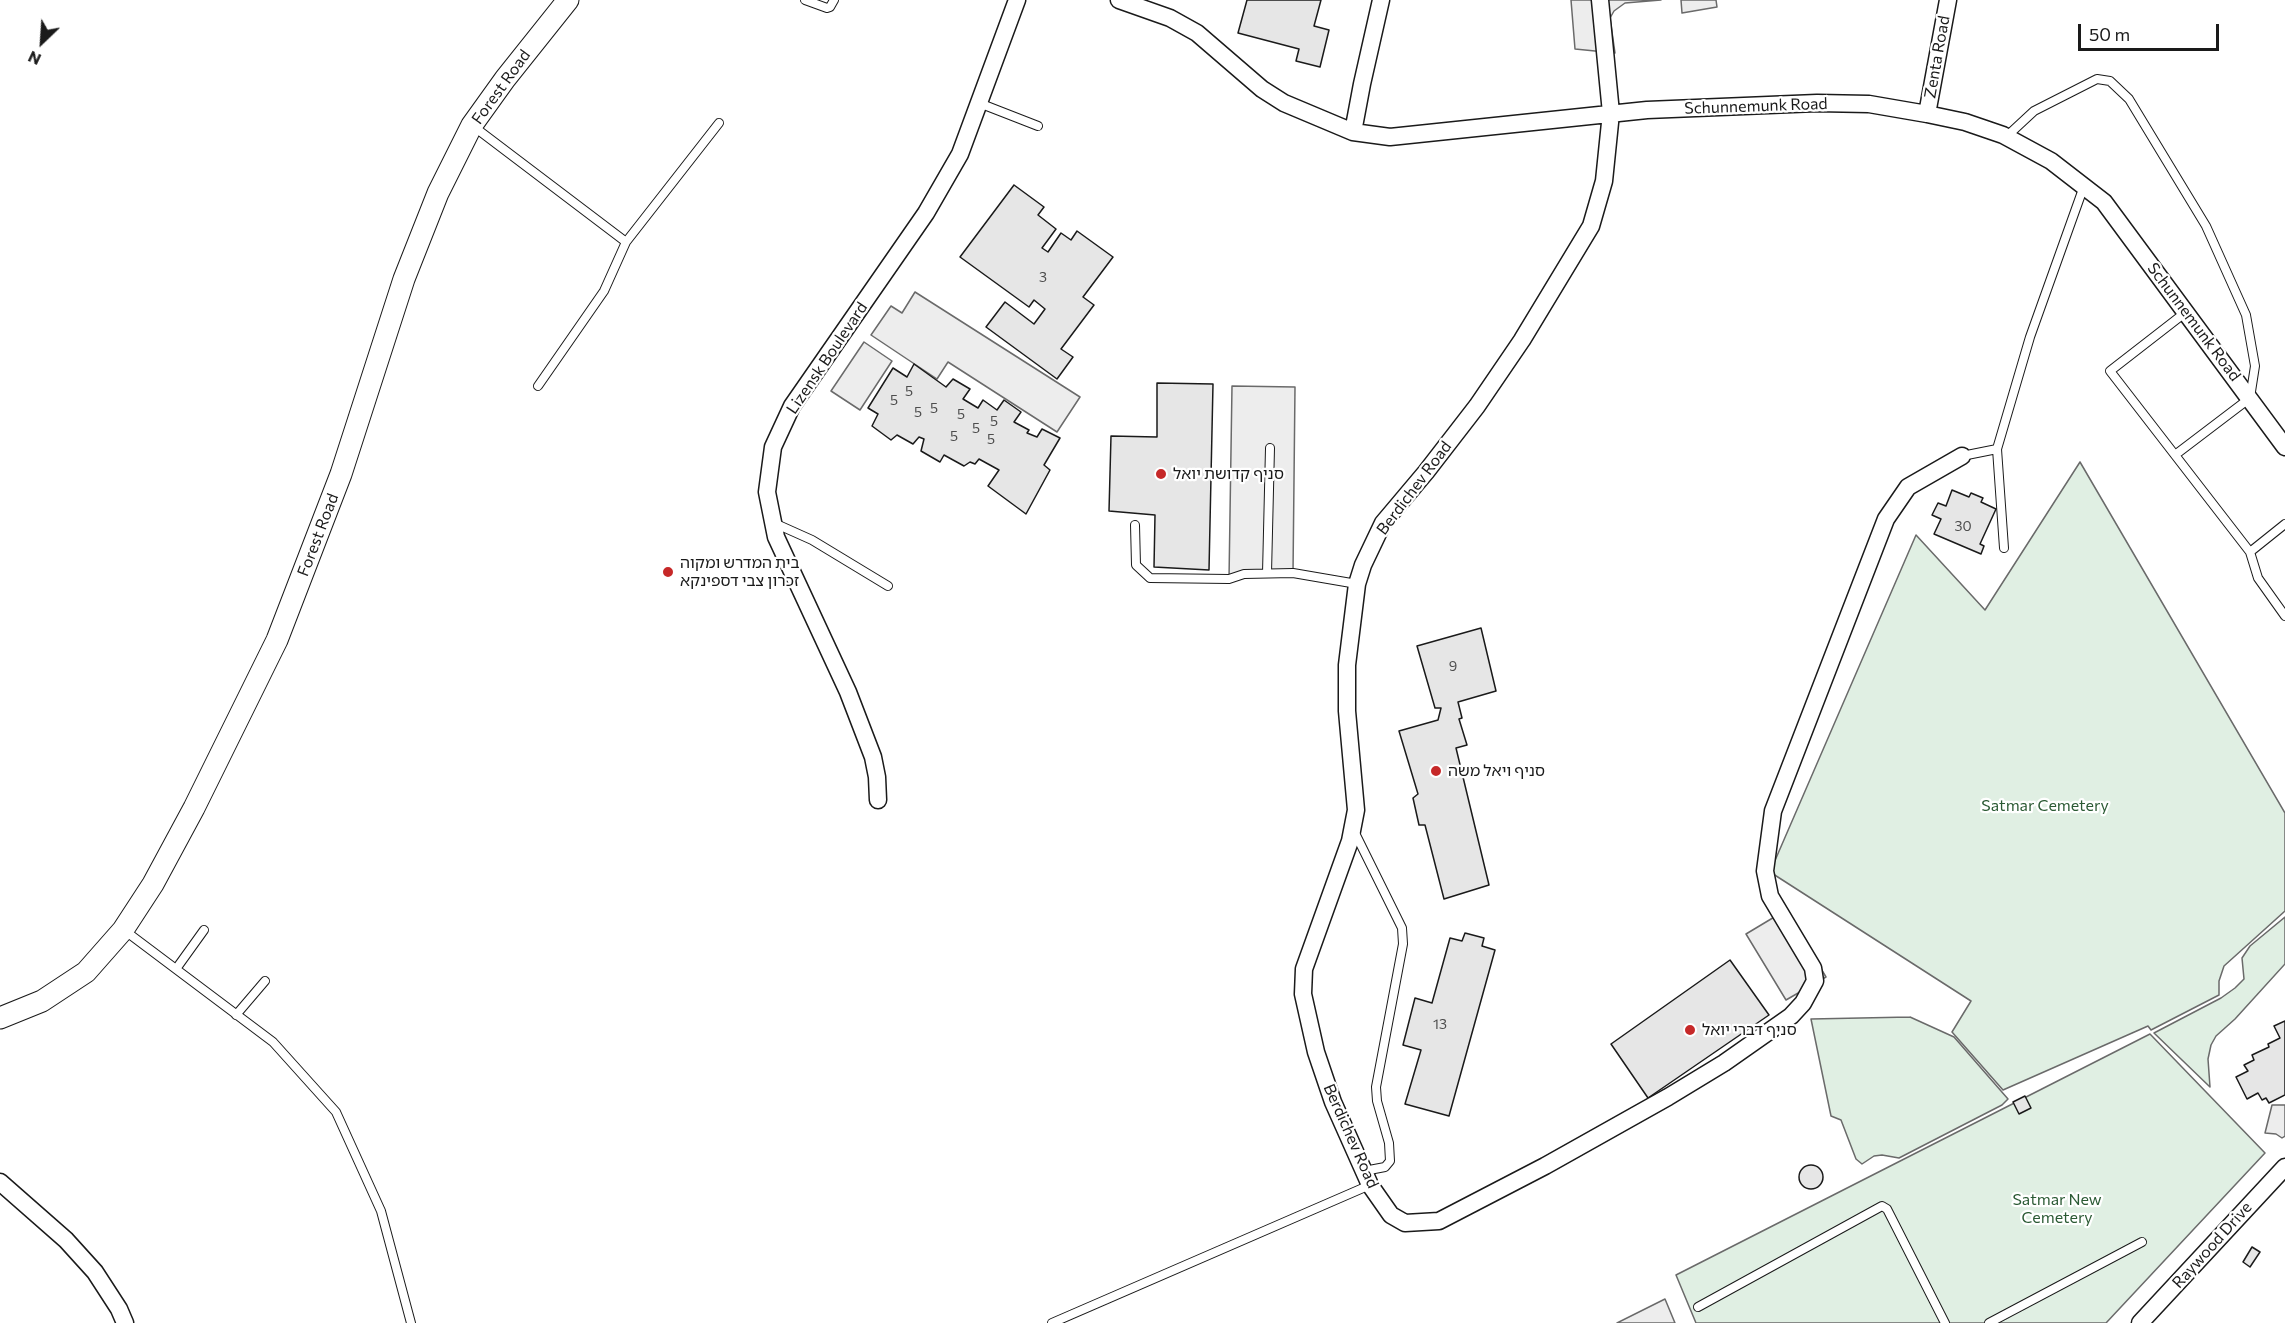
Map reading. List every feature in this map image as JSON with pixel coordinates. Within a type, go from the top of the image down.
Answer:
[{"type":"street","name":"Forest Road","points":[[0,1018],[42,1001],[86,972],[123,930],[153,884],[194,808],[277,640],[340,474],[423,225],[472,125],[567,0]]},
{"type":"street","name":"Lizensk Boulevard","points":[[878,800],[873,757],[848,692],[776,537],[767,492],[773,447],[792,406],[926,213],[960,154],[1017,0]]},
{"type":"street","name":"Schunnemunk Road","points":[[1119,0],[1170,18],[1197,33],[1262,89],[1284,103],[1353,132],[1390,137],[1647,110],[1869,104],[1965,122],[2006,137],[2051,161],[2104,202],[2285,447]]},
{"type":"street","points":[[1353,132],[1381,0]]},
{"type":"street","name":"Berdichev Road","points":[[1600,0],[1611,113],[1604,181],[1591,226],[1522,340],[1477,406],[1383,523],[1363,565],[1357,584],[1347,665],[1347,711],[1356,810],[1350,841],[1304,969],[1302,994],[1316,1052],[1333,1102],[1367,1178],[1391,1215],[1405,1223],[1439,1221],[1545,1166],[1668,1097],[1724,1063],[1791,1016],[1803,1003],[1815,981],[1813,968],[1770,896],[1765,871],[1773,811],[1886,519],[1908,487],[1962,456]]},
{"type":"street","name":"Zenta Road","points":[[1927,114],[1948,0]]},
{"type":"street","name":"Raywood Drive","points":[[2140,1323],[2285,1167]]},
{"type":"street","points":[[0,1182],[66,1240],[95,1272],[119,1309],[125,1323]]},
{"type":"lane","points":[[805,0],[827,8],[834,0]]},
{"type":"lane","points":[[2006,137],[2034,111],[2097,79],[2110,81],[2129,99],[2206,226],[2246,315],[2255,366],[2250,398],[2175,455]]},
{"type":"lane","points":[[979,103],[1038,126]]},
{"type":"lane","points":[[538,386],[604,291],[626,242],[719,123]]},
{"type":"lane","points":[[472,125],[626,242]]},
{"type":"lane","points":[[2004,548],[1996,449],[2030,336],[2084,185]]},
{"type":"lane","points":[[2186,311],[2110,371],[2250,552],[2258,578],[2285,616]]},
{"type":"lane","points":[[1267,573],[1270,448]]},
{"type":"lane","points":[[1962,456],[1996,449]]},
{"type":"lane","points":[[773,523],[812,540],[888,586]]},
{"type":"lane","points":[[2250,552],[2285,524]]},
{"type":"lane","points":[[1135,525],[1136,565],[1150,578],[1229,579],[1244,574],[1293,573],[1357,584]]},
{"type":"lane","points":[[1052,1323],[1367,1178],[1385,1167],[1390,1161],[1389,1143],[1377,1101],[1376,1088],[1403,944],[1402,928],[1353,827]]},
{"type":"lane","points":[[123,930],[273,1042],[336,1112],[381,1211],[411,1323]]},
{"type":"lane","points":[[176,969],[204,930]]},
{"type":"lane","points":[[236,1015],[265,981]]},
{"type":"lane","points":[[1698,1307],[1882,1206],[1887,1209],[1945,1323]]},
{"type":"lane","points":[[1989,1323],[2142,1242]]},
{"type":"green space","name":"Satmar Cemetery","points":[[2080,462],[2285,813],[2285,911],[2224,966],[2219,981],[2219,995],[2151,1030],[2148,1026],[2003,1090],[1952,1032],[1971,1001],[1770,872],[1916,535],[1985,610]]},
{"type":"green space","points":[[2285,917],[2285,964],[2235,1019],[2216,1036],[2208,1059],[2210,1087],[2154,1033],[2221,998],[2235,988],[2244,979],[2242,958],[2250,946]]},
{"type":"green space","points":[[1910,1017],[1954,1037],[2008,1099],[2002,1105],[1899,1158],[1874,1156],[1862,1164],[1856,1159],[1841,1120],[1831,1116],[1811,1019]]},
{"type":"green space","name":"Satmar New Cemetery","points":[[2150,1034],[2265,1153],[2106,1323],[1696,1323],[1676,1275]]},
{"type":"shaded area","points":[[1571,0],[1661,0],[1625,3],[1614,11],[1610,18],[1615,53],[1575,49]]},
{"type":"shaded area","points":[[1681,0],[1716,0],[1717,7],[1682,13]]},
{"type":"shaded area","points":[[915,292],[1080,397],[1057,432],[948,362],[937,379],[871,335],[891,306],[902,313]]},
{"type":"shaded area","points":[[864,342],[892,361],[860,410],[831,391]]},
{"type":"shaded area","points":[[1232,386],[1295,387],[1293,573],[1229,579]]},
{"type":"shaded area","points":[[1786,910],[1826,977],[1786,1000],[1746,934]]},
{"type":"shaded area","points":[[2272,1105],[2285,1105],[2285,1136],[2282,1138],[2276,1134],[2265,1133]]},
{"type":"shaded area","points":[[1665,1299],[1675,1323],[1617,1323]]},
{"type":"building","points":[[1247,0],[1321,0],[1314,26],[1329,30],[1320,67],[1296,61],[1299,49],[1238,33]]},
{"type":"building","points":[[1014,185],[1044,207],[1038,215],[1056,229],[1042,248],[1048,252],[1061,233],[1071,240],[1077,231],[1113,257],[1083,297],[1094,305],[1061,349],[1073,357],[1057,379],[986,327],[1005,302],[1034,324],[1045,309],[1034,300],[1029,307],[960,257]]},
{"type":"building","points":[[914,364],[946,387],[953,379],[970,389],[963,399],[978,408],[983,400],[997,410],[1004,400],[1021,412],[1014,422],[1029,430],[1027,433],[1037,437],[1042,429],[1060,438],[1044,465],[1050,470],[1026,514],[988,486],[999,470],[979,459],[975,464],[970,462],[964,466],[944,455],[940,462],[921,451],[924,439],[919,437],[913,444],[897,435],[891,440],[872,426],[878,414],[868,408],[893,368],[907,377]]},
{"type":"building","name":"סניף קדושת יואל","points":[[1157,383],[1213,384],[1209,570],[1154,567],[1155,515],[1109,511],[1111,436],[1157,437]]},
{"type":"building","points":[[1952,490],[1969,497],[1971,493],[1983,498],[1981,502],[1996,509],[1980,544],[1984,546],[1981,554],[1934,534],[1941,519],[1932,515],[1938,503],[1946,506]]},
{"type":"building","name":"סניף ויאל משה","points":[[1481,628],[1496,691],[1458,702],[1462,718],[1459,719],[1467,745],[1456,748],[1489,885],[1444,899],[1425,825],[1419,825],[1413,798],[1418,794],[1399,731],[1438,720],[1441,708],[1435,708],[1417,646]]},
{"type":"building","points":[[1465,933],[1484,938],[1482,946],[1495,950],[1449,1116],[1405,1104],[1421,1050],[1403,1045],[1415,998],[1432,1003],[1450,938],[1462,941]]},
{"type":"building","name":"סניף דברי יואל","points":[[1730,960],[1769,1015],[1648,1098],[1611,1044]]},
{"type":"building","points":[[2285,1021],[2285,1095],[2269,1103],[2266,1098],[2262,1100],[2258,1093],[2247,1099],[2236,1077],[2248,1071],[2244,1065],[2254,1060],[2252,1055],[2269,1047],[2268,1044],[2280,1038],[2274,1026]]},
{"type":"building","points":[[2025,1096],[2031,1108],[2019,1114],[2013,1102]]},
{"type":"building","points":[[1811,1165],[1816,1166],[1822,1172],[1822,1182],[1816,1188],[1811,1189],[1806,1188],[1800,1182],[1799,1177],[1800,1172],[1806,1166]]},
{"type":"building","points":[[2252,1247],[2260,1252],[2250,1267],[2243,1262]]},
{"type":"place","name":"סניף קדושת יואל","points":[[1161,474]]},
{"type":"place","name":"בית המדרש ומקוה זכרון צבי דספינקא","points":[[668,572]]},
{"type":"place","name":"סניף ויאל משה","points":[[1436,771]]},
{"type":"place","name":"סניף דברי יואל","points":[[1690,1030]]}]
